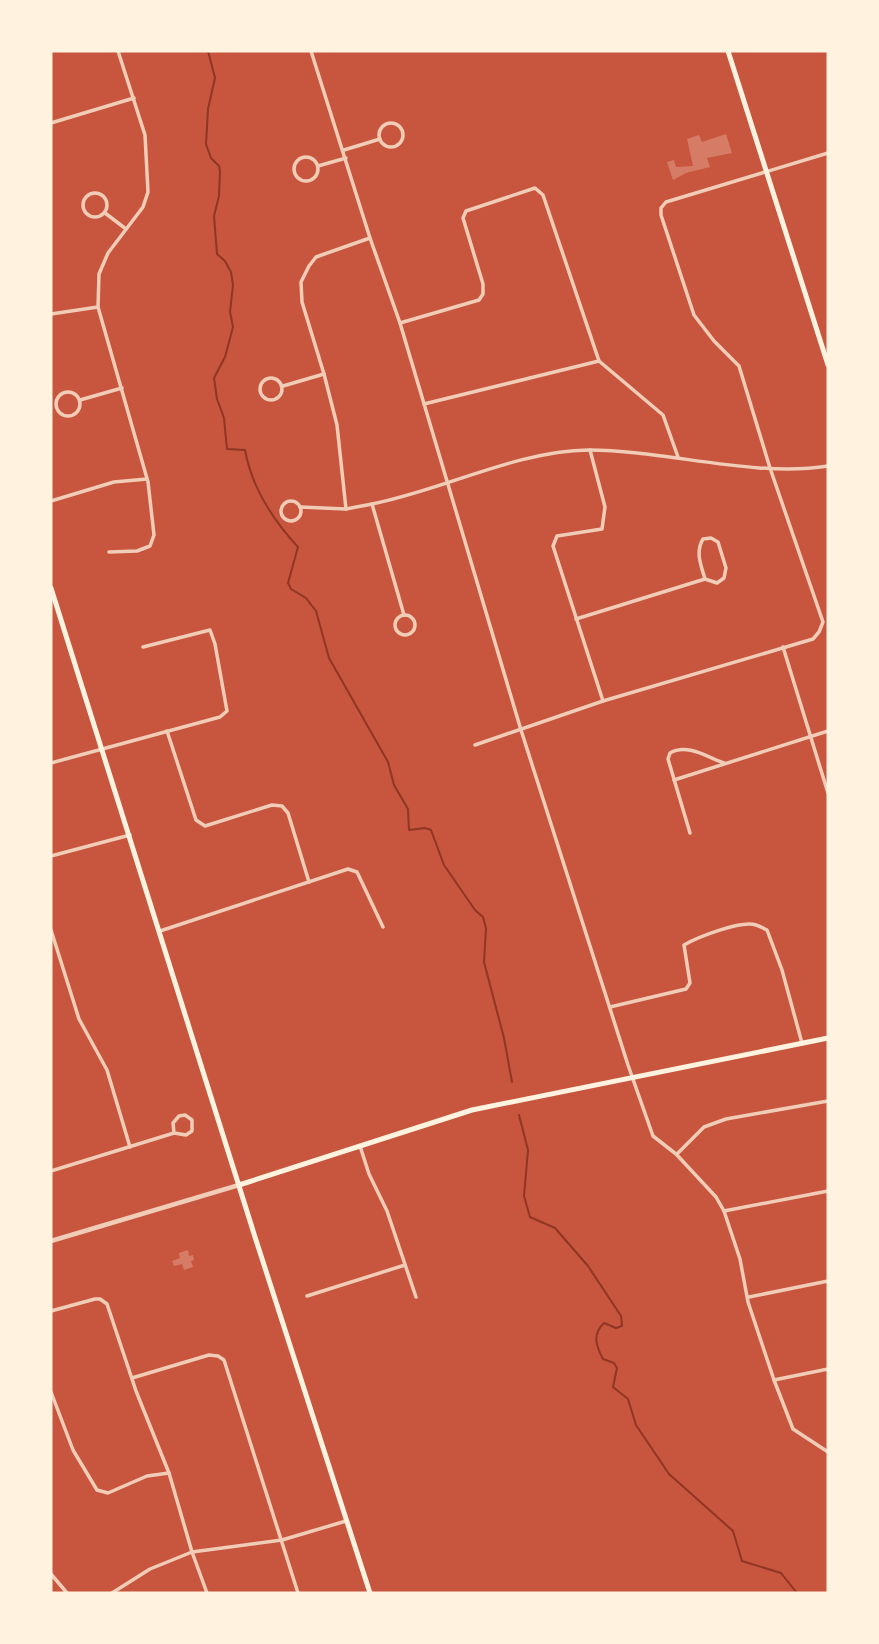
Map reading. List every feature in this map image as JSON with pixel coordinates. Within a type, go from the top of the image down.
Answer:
[{"type":"main road","points":[[728,51],[828,365]]},
{"type":"main road","points":[[51,588],[370,1593]]},
{"type":"main road","points":[[239,1185],[472,1110],[828,1038]]},
{"type":"street","points":[[109,552],[137,551],[150,546],[154,535],[147,479],[98,307],[99,274],[108,253],[143,207],[148,192],[145,135],[118,51]]},
{"type":"street","points":[[311,51],[400,323],[521,730],[653,1136],[676,1154],[716,1197],[740,1259],[748,1302],[793,1429],[828,1452]]},
{"type":"street","points":[[51,123],[134,98]]},
{"type":"street","points":[[387,124],[398,125],[402,131],[400,143],[393,146],[385,145],[380,139],[382,128],[387,124]]},
{"type":"street","points":[[344,150],[380,139]]},
{"type":"street","points":[[475,744],[603,701],[813,639],[820,632],[823,622],[770,468],[739,366],[713,341],[694,315],[661,208],[666,202],[828,153]]},
{"type":"street","points":[[306,157],[312,158],[318,166],[317,174],[311,179],[299,178],[295,171],[297,161],[306,157]]},
{"type":"street","points":[[318,166],[346,158]]},
{"type":"street","points":[[400,323],[479,300],[483,294],[483,284],[463,218],[466,211],[535,188],[543,195],[600,361],[663,415],[678,457]]},
{"type":"street","points":[[93,193],[101,194],[107,201],[105,213],[99,217],[90,217],[84,210],[85,200],[93,193]]},
{"type":"street","points":[[105,213],[126,229]]},
{"type":"street","points":[[346,509],[337,425],[302,302],[301,282],[316,257],[370,238]]},
{"type":"street","points":[[51,314],[98,307]]},
{"type":"street","points":[[424,404],[600,361]]},
{"type":"street","points":[[282,386],[324,374]]},
{"type":"street","points":[[268,378],[278,380],[282,386],[279,397],[273,400],[266,399],[260,389],[262,382],[268,378]]},
{"type":"street","points":[[80,400],[122,388]]},
{"type":"street","points":[[64,392],[75,394],[80,400],[78,412],[70,416],[60,414],[56,406],[57,400],[64,392]]},
{"type":"street","points":[[300,507],[297,519],[291,521],[283,517],[282,508],[286,503],[292,502],[300,507],[346,509],[552,453],[590,450],[770,468],[828,466]]},
{"type":"street","points":[[590,450],[605,508],[602,529],[557,536],[553,546],[603,701]]},
{"type":"street","points":[[51,501],[114,482],[147,479]]},
{"type":"street","points":[[372,504],[404,615]]},
{"type":"street","points":[[576,619],[705,579],[717,583],[724,578],[726,568],[718,541],[711,538],[703,539],[698,546],[698,557],[705,579]]},
{"type":"street","points":[[404,615],[412,617],[416,624],[414,632],[407,636],[399,634],[395,627],[397,619],[404,615]]},
{"type":"street","points":[[51,763],[220,717],[227,711],[210,630],[143,647]]},
{"type":"street","points":[[783,647],[828,793]]},
{"type":"street","points":[[167,731],[195,820],[205,826],[272,805],[282,806],[288,813],[309,882]]},
{"type":"street","points":[[674,780],[828,731]]},
{"type":"street","points":[[691,833],[668,759],[670,753],[678,748],[689,750],[726,764]]},
{"type":"street","points":[[51,856],[130,835]]},
{"type":"street","points":[[160,931],[348,869],[355,870],[383,927]]},
{"type":"street","points":[[610,1007],[686,989],[690,983],[684,945],[733,927],[754,924],[767,930],[782,970],[802,1043]]},
{"type":"street","points":[[51,930],[53,949],[79,1019],[107,1070],[130,1147]]},
{"type":"street","points":[[676,1154],[704,1127],[726,1119],[828,1101]]},
{"type":"street","points":[[51,1171],[174,1133],[182,1136],[190,1133],[194,1127],[192,1120],[185,1115],[179,1116],[173,1123],[174,1133]]},
{"type":"street","points":[[360,1146],[369,1174],[387,1211],[416,1297]]},
{"type":"street","points":[[51,1241],[239,1185]]},
{"type":"street","points":[[723,1211],[828,1191]]},
{"type":"street","points":[[307,1296],[405,1265]]},
{"type":"street","points":[[749,1297],[828,1281]]},
{"type":"street","points":[[51,1311],[95,1299],[104,1301],[109,1309],[132,1378],[169,1473],[207,1593]]},
{"type":"street","points":[[132,1378],[209,1355],[223,1360],[298,1593]]},
{"type":"street","points":[[774,1380],[828,1368]]},
{"type":"street","points":[[51,1392],[73,1450],[102,1493],[108,1493],[147,1476],[169,1473]]},
{"type":"street","points":[[112,1593],[150,1569],[192,1552],[282,1540],[346,1521]]},
{"type":"street","points":[[51,1574],[67,1593]]},
{"type":"building","points":[[726,134],[732,153],[707,158],[710,167],[686,173],[673,180],[667,162],[674,160],[676,167],[693,166],[687,139],[699,135],[702,142]]},
{"type":"building","points":[[188,1250],[189,1256],[193,1255],[193,1267],[184,1270],[182,1264],[174,1266],[172,1261],[180,1258],[179,1253]]},
{"type":"waterway","points":[[208,51],[215,78],[208,109],[206,144],[220,171],[219,196],[214,216],[217,254],[231,272],[233,285],[230,312],[233,327],[225,357],[214,378],[217,399],[224,418],[227,449],[245,450],[264,502],[298,547],[288,583],[291,589],[306,598],[316,611],[329,658],[388,762],[394,785],[408,809],[409,830],[431,830],[444,865],[475,910],[483,917],[486,928],[484,962],[504,1038],[512,1082]]},
{"type":"waterway","points":[[519,1115],[528,1150],[524,1196],[530,1217],[555,1228],[588,1266],[621,1316],[622,1326],[616,1328],[604,1323],[597,1336],[597,1345],[603,1359],[614,1363],[617,1368],[613,1387],[628,1399],[636,1425],[669,1474],[733,1531],[742,1561],[781,1573],[797,1593]]}]
